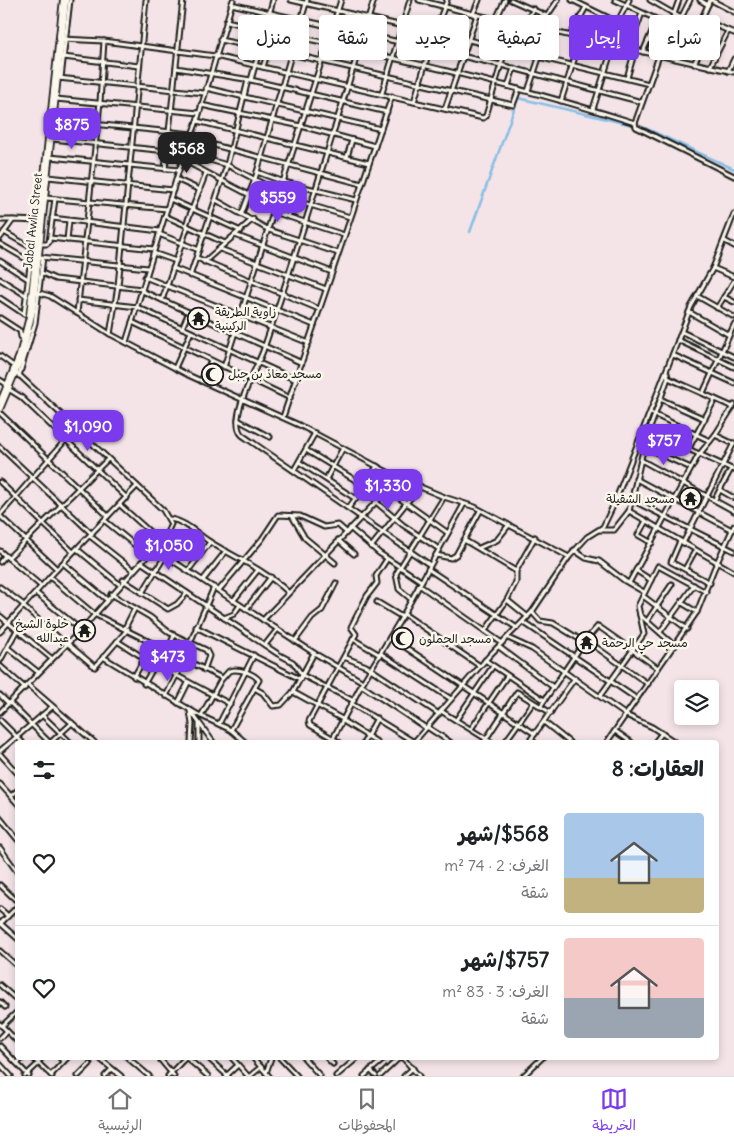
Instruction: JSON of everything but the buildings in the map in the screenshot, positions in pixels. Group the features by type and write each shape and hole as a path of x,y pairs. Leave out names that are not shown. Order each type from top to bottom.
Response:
{"main road":[{"name":"Jabal Awlia Street","path":"0,409 17,371 29,333 38,292 53,120 64,39 64,0"},
{"name":"Jabal Awlia Street","path":"17,371 32,300 64,0"},
{"name":"Jabal Awlia Street","path":"0,402 9,388"}],"street":[{"path":"70,0 60,78 205,91 306,110 381,129"},
{"path":"110,334 118,286 146,0"},
{"path":"165,169 183,0"},
{"path":"126,342 176,179 197,121 233,0"},
{"path":"269,13 273,0"},
{"path":"291,0 357,15"},
{"path":"336,15 341,0"},
{"path":"370,15 374,0"},
{"path":"406,15 410,0"},
{"path":"419,0 477,16 469,39 479,41"},
{"path":"441,15 447,0"},
{"path":"472,14 479,0"},
{"path":"498,15 504,0"},
{"path":"511,0 545,15"},
{"path":"548,15 558,0"},
{"path":"572,0 603,15"},
{"path":"615,0 649,16"},
{"path":"620,15 629,0"},
{"path":"650,0 673,14 679,0"},
{"path":"683,15 690,0"},
{"path":"700,0 708,5"},
{"path":"703,15 710,0 734,12"},
{"path":"302,15 306,2"},
{"path":"231,4 278,15"},
{"path":"582,15 586,7"},
{"path":"530,15 534,9"},
{"path":"639,21 642,13"},
{"path":"226,21 238,24"},
{"path":"720,27 734,33"},
{"path":"710,67 728,31"},
{"path":"643,52 649,38"},
{"path":"64,39 178,50 215,56 348,85 484,118 502,60"},
{"path":"220,40 238,44"},
{"path":"77,313 102,82 104,42"},
{"path":"382,93 397,45"},
{"path":"639,51 649,54"},
{"path":"64,57 139,66"},
{"path":"309,58 420,82 513,106 519,89"},
{"path":"387,58 496,82 593,109 635,123 636,127 734,176"},
{"path":"469,58 642,102"},
{"path":"728,71 734,59"},
{"path":"190,276 227,165 256,60"},
{"path":"263,67 265,60"},
{"path":"242,213 255,179 265,137 288,60"},
{"path":"355,60 264,346 238,411 239,431 242,435 349,507 409,552 430,565"},
{"path":"414,102 427,60"},
{"path":"445,109 461,60"},
{"path":"528,91 538,60"},
{"path":"554,60 649,84"},
{"path":"562,100 575,60"},
{"path":"593,109 609,60"},
{"path":"628,78 632,60"},
{"path":"635,123 657,60"},
{"path":"676,60 734,72"},
{"path":"694,64 696,60"},
{"path":"224,367 234,332 259,264 322,61"},
{"path":"176,68 281,86 387,112"},
{"path":"508,86 514,68"},
{"path":"283,418 392,96"},
{"path":"56,99 199,113"},
{"path":"201,105 301,126 375,146"},
{"path":"53,120 192,134"},
{"path":"197,121 369,163"},
{"path":"52,138 186,153 227,165 294,200 350,217"},
{"path":"190,139 232,148 362,184"},
{"path":"347,157 352,140"},
{"path":"50,157 179,170"},
{"path":"183,160 288,217 344,235"},
{"path":"257,172 284,182 356,200"},
{"path":"162,300 206,173"},
{"path":"48,176 173,190"},
{"path":"176,179 200,190"},
{"path":"46,198 167,210"},
{"path":"41,244 48,244 50,238 55,199"},
{"path":"170,199 241,231"},
{"path":"216,200 253,219 269,230 338,253"},
{"path":"288,217 294,200"},
{"path":"416,740 462,685 532,612 569,557 586,536 602,527 636,452 689,312 713,268 734,214"},
{"path":"165,216 205,232 226,243"},
{"path":"52,218 160,232 182,244 199,250"},
{"path":"204,262 253,219"},
{"path":"0,220 40,221"},
{"path":"0,237 13,220"},
{"path":"67,240 69,220"},
{"path":"43,230 51,231"},
{"path":"4,232 30,247 24,314"},
{"path":"235,236 332,272"},
{"path":"50,238 154,251 176,261"},
{"path":"725,241 734,246"},
{"path":"0,244 30,262"},
{"path":"220,249 326,289"},
{"path":"148,268 42,257 42,272 38,292 50,296 110,334 202,382 244,399 315,433 399,478 464,504 535,537 569,557"},
{"path":"197,258 319,309"},
{"path":"0,261 28,279"},
{"path":"173,268 314,325"},
{"path":"713,268 734,279 717,308"},
{"path":"42,272 51,278 81,280 142,290 302,363"},
{"path":"145,277 167,284 309,344"},
{"path":"0,279 32,300"},
{"path":"697,296 734,316"},
{"path":"724,297 734,302"},
{"path":"0,298 29,317"},
{"path":"78,300 137,307 296,380"},
{"path":"182,328 189,312"},
{"path":"689,312 729,335"},
{"path":"0,318 20,330 21,338 24,339"},
{"path":"132,322 290,398"},
{"path":"703,393 734,325"},
{"path":"175,368 191,332"},
{"path":"682,332 734,357"},
{"path":"678,340 734,367"},
{"path":"673,355 734,383"},
{"path":"0,356 138,486 170,519 185,523 210,542 271,577 288,592"},
{"path":"202,382 212,361"},
{"path":"598,530 614,530 629,511 645,442 668,378 667,372"},
{"path":"629,583 691,468 734,406 668,378"},
{"path":"0,380 21,397 127,498"},
{"path":"660,399 705,419"},
{"path":"689,448 715,399"},
{"path":"0,413 108,516"},
{"path":"651,413 710,442"},
{"path":"238,420 270,437"},
{"path":"57,569 0,515 76,428"},
{"path":"649,431 732,469 715,499"},
{"path":"294,470 315,433"},
{"path":"710,582 671,561 734,444 715,435"},
{"path":"636,452 645,442"},
{"path":"0,447 91,535 133,570"},
{"path":"644,447 691,468"},
{"path":"326,479 343,448"},
{"path":"306,450 366,486"},
{"path":"0,562 43,524 108,459"},
{"path":"641,460 734,511"},
{"path":"299,462 356,499"},
{"path":"349,507 366,486 377,466"},
{"path":"263,620 324,554 399,478"},
{"path":"608,740 697,612 733,528 636,479"},
{"path":"0,482 73,552"},
{"path":"0,632 73,552 138,486"},
{"path":"371,547 420,486"},
{"path":"388,490 448,533"},
{"path":"720,490 734,498"},
{"path":"412,599 398,587 396,574 444,497"},
{"path":"632,500 734,552"},
{"path":"376,502 439,549"},
{"path":"120,504 160,540"},
{"path":"333,740 362,683 403,616 464,504"},
{"path":"436,554 454,556 480,511"},
{"path":"629,511 734,572"},
{"path":"219,590 262,539 275,517 279,515 302,516 324,526 338,525 346,532"},
{"path":"292,516 302,534 335,564"},
{"path":"0,712 51,658 81,630 119,584 141,562 170,529 170,519"},
{"path":"104,520 147,555"},
{"path":"646,521 638,535 652,543"},
{"path":"479,548 497,540 508,526"},
{"path":"350,528 371,547 502,643"},
{"path":"486,631 507,600 516,582 516,571 535,537"},
{"path":"338,540 354,554"},
{"path":"464,540 516,571"},
{"path":"188,571 210,542"},
{"path":"153,548 314,654 339,667 447,740"},
{"path":"77,549 119,584"},
{"path":"574,550 583,557 602,563 687,629"},
{"path":"0,551 41,586"},
{"path":"203,580 226,551"},
{"path":"685,569 695,551"},
{"path":"142,592 165,556"},
{"path":"331,740 309,723 353,639 356,632 351,627 377,583 376,576 387,559"},
{"path":"141,562 204,606 293,662 301,677"},
{"path":"63,563 106,599"},
{"path":"600,696 634,650 644,632 638,606 659,566 706,592"},
{"path":"428,569 517,628"},
{"path":"233,600 258,570"},
{"path":"637,571 651,580"},
{"path":"660,632 682,602 696,576"},
{"path":"246,609 271,577"},
{"path":"50,578 94,614 222,678"},
{"path":"123,580 168,609 175,606 187,594"},
{"path":"295,641 312,618 321,611 336,583"},
{"path":"647,620 672,584"},
{"path":"0,587 94,667 126,629 135,608"},
{"path":"190,643 204,606 214,587"},
{"path":"36,593 81,630"},
{"path":"111,594 135,608 174,636 208,652 209,658 204,670"},
{"path":"507,600 528,616"},
{"path":"377,602 403,616 480,666"},
{"path":"682,602 697,612"},
{"path":"223,618 234,614 240,605"},
{"path":"532,612 540,621 553,623 585,641 648,684"},
{"path":"640,614 675,646"},
{"path":"0,616 51,658"},
{"path":"523,622 637,700"},
{"path":"540,707 585,641 598,626 658,668"},
{"path":"196,627 254,656 328,688 411,740"},
{"path":"0,661 17,630"},
{"path":"265,645 277,630"},
{"path":"167,651 174,636"},
{"path":"390,637 535,734"},
{"path":"508,638 532,649 626,715 672,740"},
{"path":"353,639 451,699"},
{"path":"117,641 188,683 230,704"},
{"path":"134,677 153,643"},
{"path":"498,647 553,687"},
{"path":"8,648 38,672"},
{"path":"256,689 263,693 271,704 277,707 284,704 293,692 314,654"},
{"path":"220,724 254,656"},
{"path":"103,657 144,684 201,716 231,730 243,740"},
{"path":"344,657 371,669 471,729 484,740"},
{"path":"166,696 184,660"},
{"path":"485,660 544,700"},
{"path":"144,684 155,664"},
{"path":"0,666 92,740"},
{"path":"456,720 493,666"},
{"path":"201,716 222,678 231,670 246,672 259,679 256,689 231,730"},
{"path":"471,729 507,676"},
{"path":"530,740 575,678"},
{"path":"178,703 188,683"},
{"path":"293,692 318,705 374,740"},
{"path":"486,740 517,692 551,713"},
{"path":"0,695 48,740"},
{"path":"507,740 533,703"},
{"path":"15,771 0,752 52,707"},
{"path":"190,710 211,740"},
{"path":"190,710 191,740"},
{"path":"42,715 68,740"},
{"path":"365,740 377,718"},
{"path":"0,720 20,740"},
{"path":"544,722 566,740"},
{"path":"198,723 199,740"},
{"path":"53,740 72,724"},
{"path":"615,731 628,740"},
{"path":"657,740 662,733"},
{"path":"0,784 15,801"},
{"path":"11,796 15,793"},
{"path":"0,818 15,836"},
{"path":"0,849 15,869"},
{"path":"0,885 15,904"},
{"path":"0,908 8,916"},
{"path":"15,908 0,924 15,937"},
{"path":"0,950 15,964"},
{"path":"0,984 15,998"},
{"path":"0,1002 5,1007"},
{"path":"15,1014 1,1025 15,1039"},
{"path":"0,1038 7,1031"},
{"path":"0,1046 27,1075 40,1060"},
{"path":"17,1063 21,1060"},
{"path":"35,1060 51,1076 63,1061"},
{"path":"101,1060 121,1076"},
{"path":"130,1060 148,1076"},
{"path":"161,1060 174,1076"},
{"path":"168,1076 183,1060"},
{"path":"188,1060 208,1076"},
{"path":"210,1060 227,1076 238,1065"},
{"path":"234,1060 249,1076 261,1067"},
{"path":"256,1060 267,1074"},
{"path":"267,1074 270,1060"},
{"path":"282,1060 296,1076"},
{"path":"306,1060 320,1076"},
{"path":"329,1060 333,1064"},
{"path":"336,1076 355,1060"},
{"path":"364,1076 382,1060"},
{"path":"380,1076 397,1060"},
{"path":"405,1060 419,1076"},
{"path":"522,1076 540,1060"},
{"path":"0,1064 11,1076"},
{"path":"78,1076 90,1064"},
{"path":"404,1076 413,1068"},
{"path":"106,1076 112,1069"},
{"path":"370,1070 376,1076"}],"waterway":[{"path":"470,232 518,98 645,128 734,169"}],"place":[{"name":"زاوية الطريقة الركينية","path":"199,319"},
{"name":"مسجد معاذ بن جبل","path":"212,374"},
{"name":"مسجد الشقيلة","path":"691,499"},
{"name":"خلوة الشيخ عبدالله","path":"85,631"},
{"name":"مسجد الجملون","path":"403,639"},
{"name":"مسجد حي الرحمة","path":"586,643"}]}
